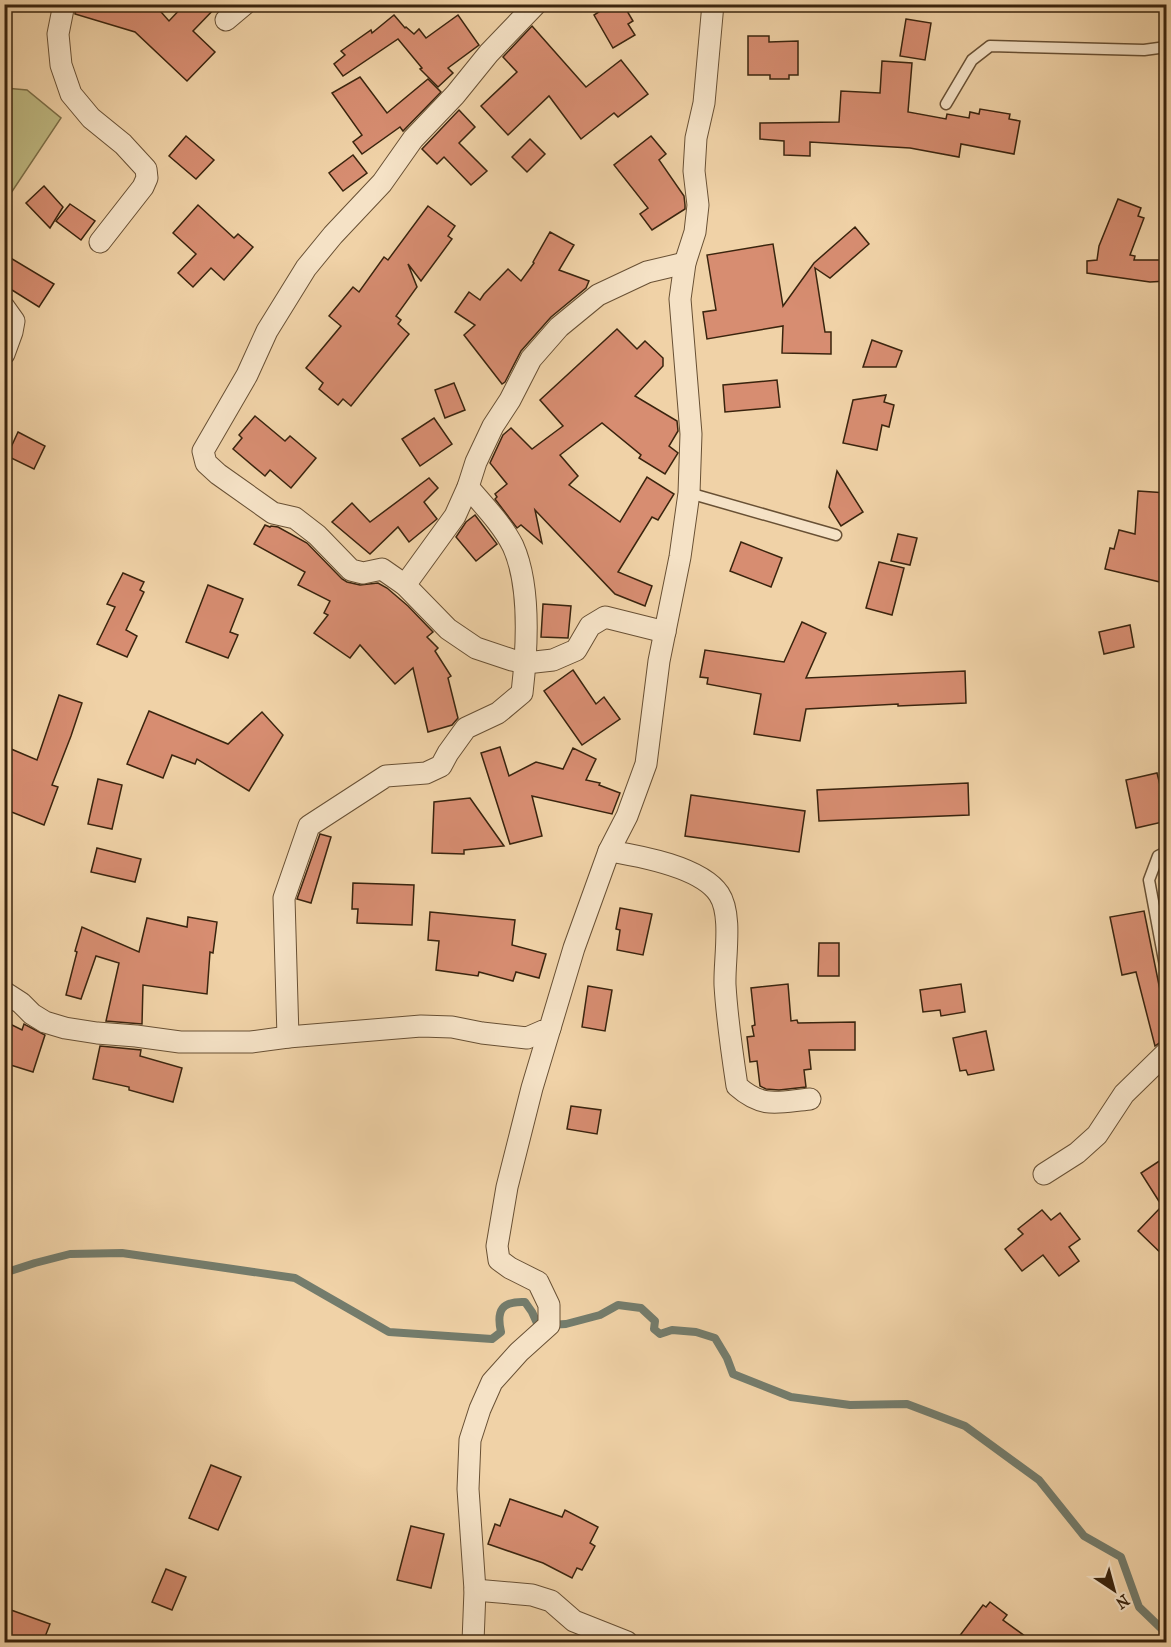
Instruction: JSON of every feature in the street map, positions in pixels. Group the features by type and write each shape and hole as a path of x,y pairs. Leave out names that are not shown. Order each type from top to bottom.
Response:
{"street":[{"path":"64,4 58,34 61,65 71,94 91,118 123,144 146,169 147,178 143,187 100,242"},
{"path":"226,20 245,4"},
{"path":"536,4 413,139 382,183 333,235 306,268 267,331 247,375 203,451 206,463 218,474 273,513 295,518 317,535 351,570 363,573 382,569 405,585 448,629 476,648 526,663 554,660 576,650 590,626 605,617 665,632"},
{"path":"473,1642 475,1590 468,1489 470,1440 492,1382 519,1352 549,1325 549,1305 538,1282 499,1260 496,1246 507,1187 549,1028 574,948 609,851 627,816 646,765 659,661 680,557 689,493 691,434 680,299 685,263 695,232 698,205 694,171 696,138 704,103 713,4"},
{"path":"405,585 455,516 493,426 510,400 531,359 559,327 598,295 647,272 685,263"},
{"path":"4,307 14,321 4,354"},
{"path":"288,1037 284,898 309,826 386,776 426,773 441,766 466,728 498,713 522,693 526,663 525,589 513,547 496,519 468,487"},
{"path":"609,851 653,859 680,868 704,880 719,894 726,912 725,984 737,1086 748,1096 765,1103 810,1099"},
{"path":"4,993 45,1022 86,1031 180,1042 251,1042 421,1026 452,1027 527,1038 549,1028"},
{"path":"1044,1174 1077,1153 1097,1134 1124,1094 1167,1053"},
{"path":"475,1590 532,1595 550,1601 574,1621 627,1642"}],"lane":[{"path":"946,104 972,60 990,46 1144,50 1167,47"},
{"path":"689,493 836,535"},
{"path":"1167,852 1158,856 1149,880 1167,971"}],"shaded area":[{"path":"5,88 27,90 61,118 5,202"}],"building":[{"path":"76,4 154,4 169,21 185,4 219,4 193,31 215,52 187,81 135,32 75,14"},
{"path":"611,4 623,4 633,21 628,24 635,35 613,48 594,15"},
{"path":"394,15 405,28 414,34 419,29 426,38 458,15 479,45 448,68 453,73 438,87 420,69 422,68 398,39 343,76 334,64 345,55 341,51 371,30 372,33"},
{"path":"906,19 931,23 925,60 900,56"},
{"path":"532,26 586,87 621,60 648,94 618,117 614,113 581,139 549,96 508,135 481,106 517,72 503,57"},
{"path":"748,36 769,36 769,42 798,41 798,75 789,75 789,79 770,79 770,75 748,75"},
{"path":"882,61 912,63 908,112 946,119 947,114 969,118 970,112 979,114 980,109 1010,114 1009,119 1020,121 1014,154 961,144 959,157 910,148 810,142 810,156 784,155 784,141 760,139 760,123 839,122 841,91 880,93"},
{"path":"360,77 387,113 428,79 441,92 403,131 400,127 362,154 353,142 362,135 332,93"},
{"path":"459,110 475,127 459,143 487,171 471,185 444,157 437,164 422,149"},
{"path":"186,136 214,160 196,179 169,156"},
{"path":"651,136 666,154 659,160 684,196 685,205 685,209 652,230 640,214 648,208 614,165"},
{"path":"530,139 545,154 527,172 512,157"},
{"path":"353,155 367,173 343,191 329,173"},
{"path":"44,186 63,207 50,228 26,203"},
{"path":"1118,199 1141,208 1138,216 1144,218 1130,255 1135,256 1134,260 1167,260 1167,281 1150,282 1087,273 1087,261 1097,260 1099,246"},
{"path":"70,204 95,221 81,240 56,221"},
{"path":"198,205 234,238 238,234 253,247 224,280 211,268 193,287 178,273 196,254 173,233"},
{"path":"428,206 455,226 448,236 452,239 421,281 408,264 417,287 396,316 401,320 398,324 409,334 351,406 343,399 338,405 319,389 323,383 306,368 341,326 329,316 353,287 359,292 384,257 388,260"},
{"path":"855,227 869,244 830,278 815,268 825,332 831,332 831,354 782,353 783,326 707,339 703,312 716,310 707,255 773,244 783,306 814,263"},
{"path":"550,232 574,245 559,270 589,281 586,288 551,317 521,351 502,384 464,335 475,325 455,312 469,292 480,300 508,269 521,281 534,263"},
{"path":"4,254 54,284 39,307 4,285"},
{"path":"617,329 637,349 645,341 663,358 663,366 635,396 677,421 678,431 669,446 678,453 665,474 639,458 641,455 602,423 560,455 578,476 569,485 620,522 647,477 674,494 658,520 652,517 618,572 652,586 645,606 615,594 535,510 542,543 521,525 517,528 495,499 497,497 495,494 507,484 490,463 503,435 511,428 532,449 563,426 540,400"},
{"path":"872,340 902,351 896,367 863,367"},
{"path":"777,380 780,407 725,412 723,385"},
{"path":"454,383 465,410 445,418 435,390"},
{"path":"886,395 884,402 894,405 889,427 882,425 877,450 843,443 853,400"},
{"path":"255,416 285,441 290,436 316,458 291,488 270,470 265,476 233,449 242,438 239,435"},
{"path":"434,418 452,444 420,466 402,439"},
{"path":"18,432 45,446 34,469 7,456"},
{"path":"837,471 863,512 841,526 829,507"},
{"path":"429,478 438,488 424,502 437,519 409,542 398,527 370,554 332,522 352,503 370,522"},
{"path":"1138,491 1167,493 1167,569 1164,568 1160,582 1105,569 1110,548 1114,549 1119,530 1135,534"},
{"path":"475,515 497,544 476,561 456,537 466,522"},
{"path":"265,525 278,527 307,543 347,582 360,585 378,583 387,588 433,632 427,637 438,648 435,651 451,676 448,678 458,718 452,725 428,732 413,668 395,684 360,645 350,658 314,633 328,615 324,613 330,601 298,585 305,572 254,544"},
{"path":"898,534 917,538 910,565 891,561"},
{"path":"741,542 782,558 771,587 730,571"},
{"path":"879,562 904,568 892,615 866,608"},
{"path":"123,573 144,582 140,590 144,592 126,630 137,636 127,657 97,644 115,607 107,604"},
{"path":"208,585 243,599 230,632 238,635 228,658 186,642"},
{"path":"543,604 571,606 568,638 541,637"},
{"path":"802,622 826,633 806,678 965,671 966,703 806,709 800,741 754,734 761,694 707,684 708,678 700,677 705,650 784,662"},
{"path":"1130,625 1134,647 1104,654 1099,632"},
{"path":"573,670 596,704 604,697 620,719 582,745 544,691"},
{"path":"59,695 82,703 52,785 58,787 44,825 4,809 4,746 37,760"},
{"path":"149,711 228,744 262,712 283,735 249,791 197,759 195,764 172,755 163,778 127,764"},
{"path":"500,747 509,776 536,762 563,769 573,748 596,759 586,780 600,783 599,785 620,793 612,814 532,796 542,836 510,844 481,753"},
{"path":"1157,773 1161,789 1167,788 1167,821 1136,828 1126,780"},
{"path":"98,779 122,785 112,829 88,824"},
{"path":"968,783 969,815 819,821 817,790"},
{"path":"691,795 805,811 799,852 685,836"},
{"path":"470,798 504,846 464,850 464,854 432,853 434,802"},
{"path":"320,834 331,837 311,903 297,899"},
{"path":"97,848 141,859 135,882 91,872"},
{"path":"353,883 414,885 412,925 357,923 358,909 352,909"},
{"path":"620,908 652,914 643,955 617,950 620,930 616,929"},
{"path":"1144,911 1160,990 1163,989 1167,1020 1167,1041 1162,1041 1155,1046 1136,972 1122,975 1110,917"},
{"path":"430,912 515,920 512,945 546,954 539,978 516,972 513,981 479,972 478,976 436,970 439,941 428,940"},
{"path":"188,917 217,922 213,953 210,952 207,994 143,985 142,1024 106,1021 119,963 96,956 81,999 66,995 82,927 139,952 147,918 187,927"},
{"path":"819,943 839,943 839,976 818,976"},
{"path":"788,984 791,1021 797,1020 798,1023 855,1022 855,1050 809,1050 811,1069 804,1070 806,1087 766,1089 760,1086 757,1061 750,1062 747,1037 754,1036 752,1026 755,1025 751,988"},
{"path":"961,984 965,1012 941,1016 940,1010 923,1012 920,990"},
{"path":"588,986 612,990 605,1031 582,1027"},
{"path":"4,1021 22,1030 24,1024 45,1035 33,1072 4,1063"},
{"path":"986,1031 994,1070 968,1075 966,1070 960,1071 953,1038"},
{"path":"100,1046 141,1050 140,1056 182,1068 173,1102 129,1090 129,1087 93,1079"},
{"path":"571,1106 601,1110 597,1134 567,1129"},
{"path":"1167,1156 1167,1259 1138,1231 1162,1206 1141,1173"},
{"path":"1042,1210 1051,1220 1060,1213 1080,1239 1069,1247 1079,1261 1059,1276 1043,1255 1022,1271 1005,1249 1023,1234 1018,1229"},
{"path":"211,1465 241,1477 218,1530 189,1518"},
{"path":"510,1499 562,1517 565,1510 598,1527 590,1543 595,1546 582,1570 577,1568 572,1578 543,1563 488,1544 495,1524 500,1526"},
{"path":"411,1526 444,1534 431,1588 397,1580"},
{"path":"166,1569 186,1577 172,1610 152,1602"},
{"path":"990,1602 1007,1615 1003,1620 1033,1642 955,1642 983,1605 986,1607"},
{"path":"11,1610 50,1624 43,1642 14,1642 4,1639 4,1627"}],"waterway":[{"path":"4,1273 70,1254 122,1253 295,1278 389,1332 492,1339 501,1332 499,1318 502,1308 511,1303 525,1302 537,1323 549,1325 566,1324 600,1315 618,1305 641,1308 655,1321 654,1329 660,1334 672,1330 696,1332 715,1338 733,1374 791,1397 850,1405 907,1404 965,1426 1039,1480 1084,1536 1121,1557 1139,1607 1166,1633"}]}
